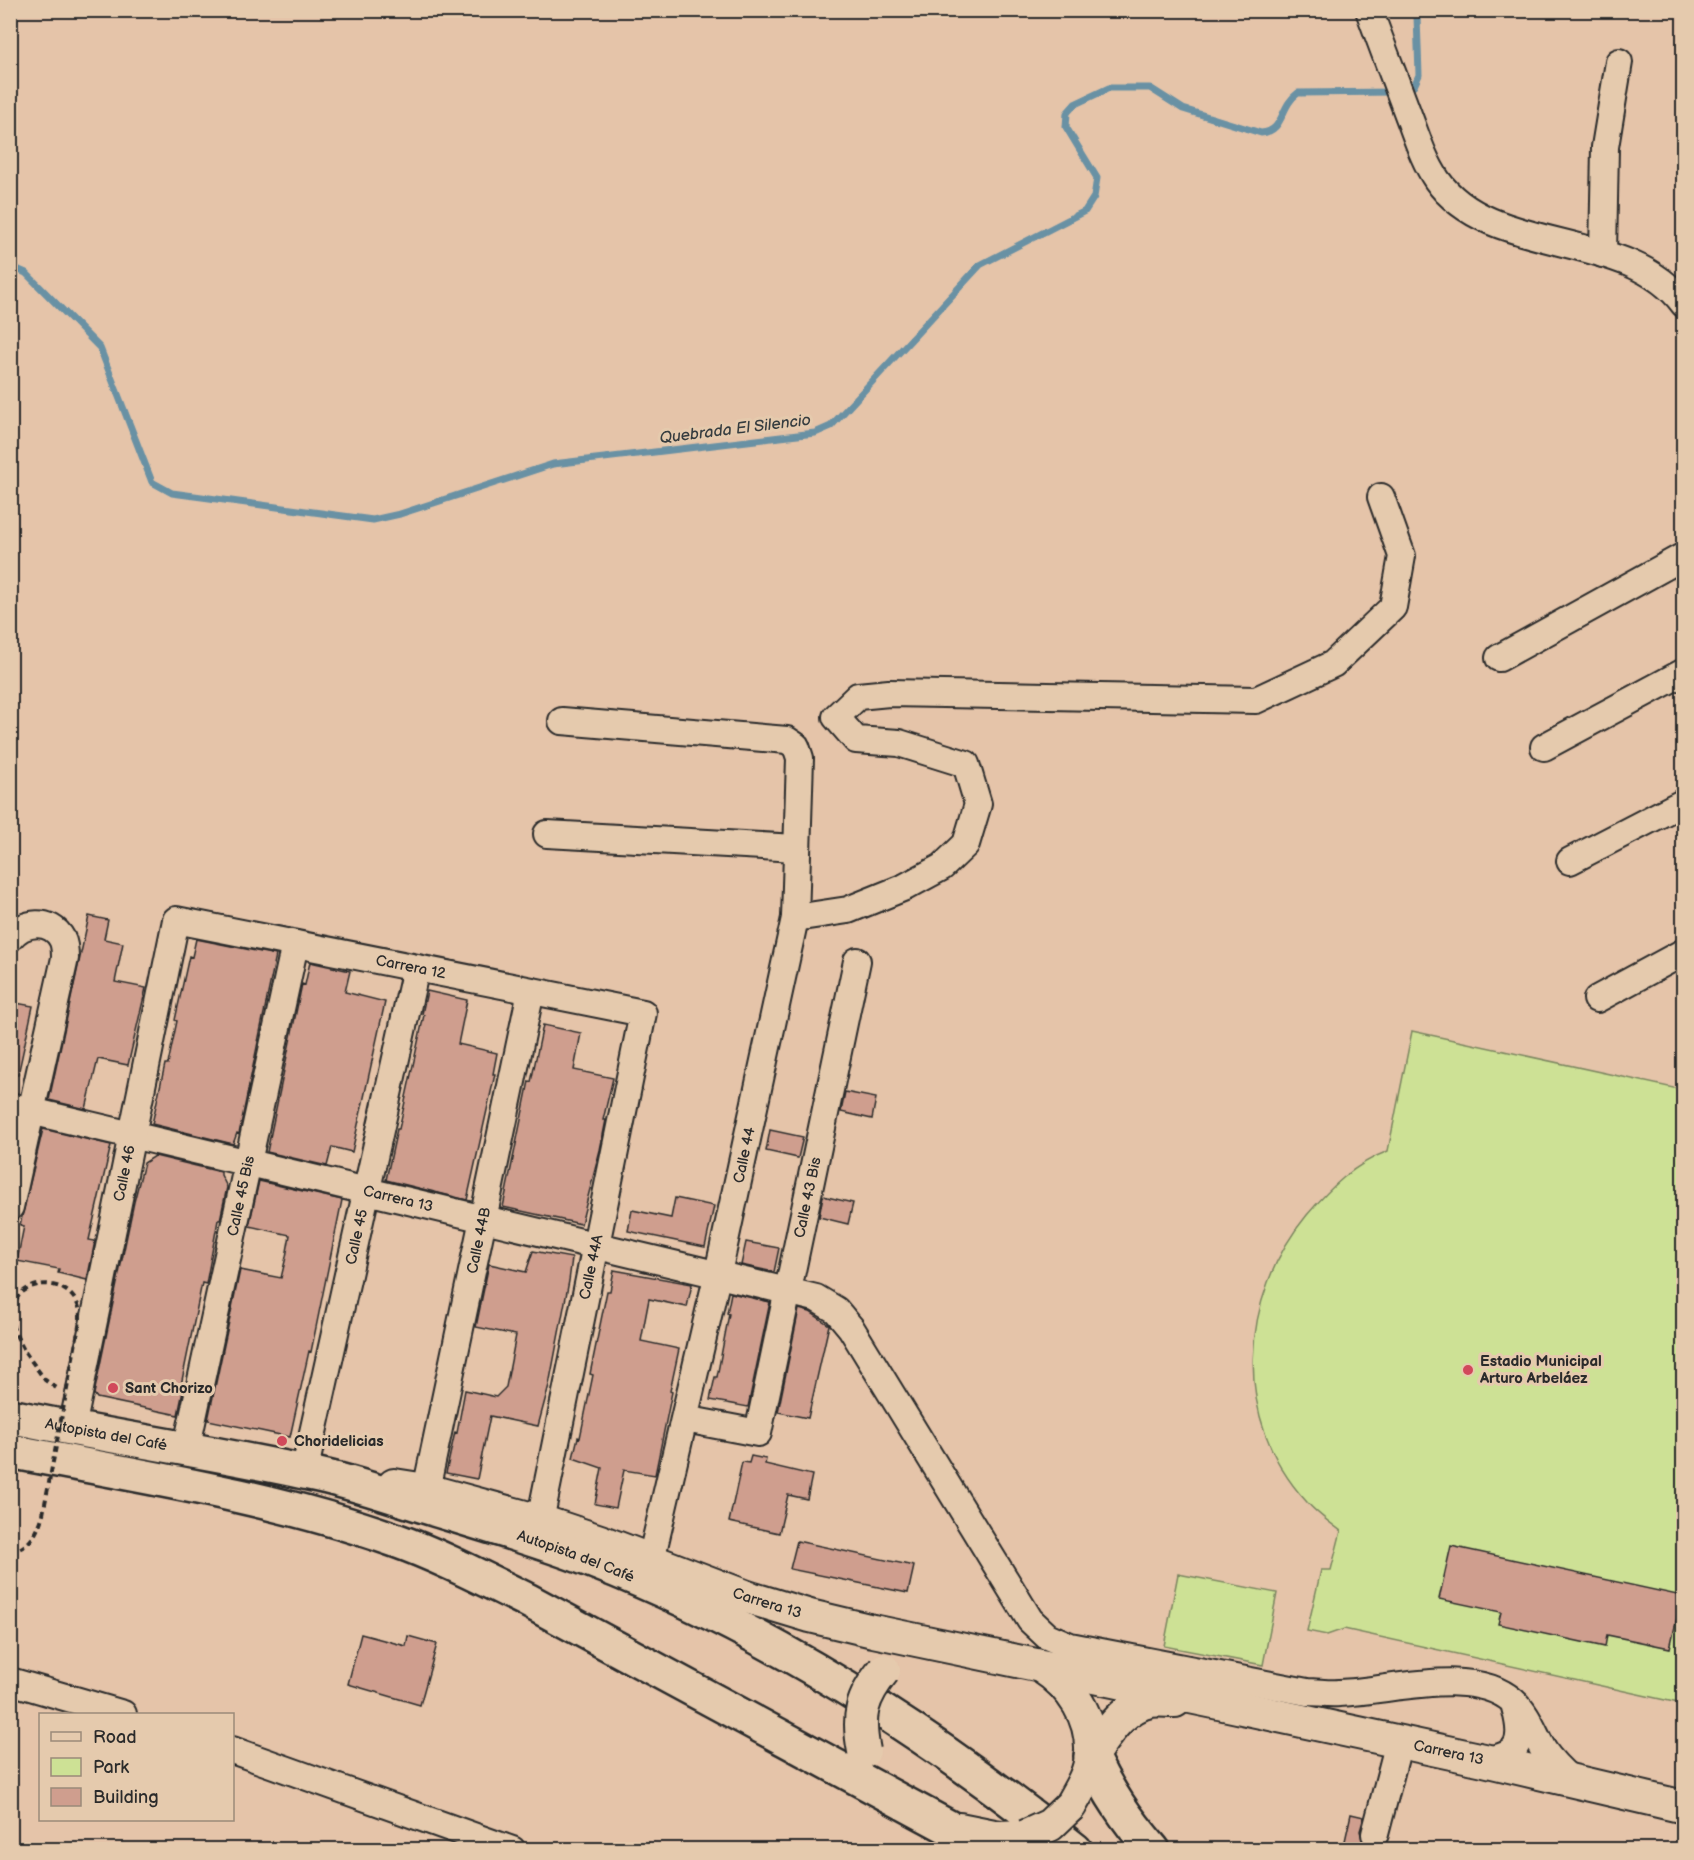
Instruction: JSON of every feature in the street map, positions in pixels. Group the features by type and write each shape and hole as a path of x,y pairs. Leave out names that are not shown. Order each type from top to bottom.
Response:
{"highway":[{"name":"Autopista del Café","path":"10,1416 316,1475 594,1561 709,1613 839,1683 968,1769 1075,1850"},
{"path":"10,1451 283,1507 396,1540 454,1564 527,1600 991,1850"},
{"path":"1091,1756 1120,1809 1152,1850"}],"main road":[{"name":"Carrera 13","path":"316,1475 426,1490 540,1521 747,1597 810,1616 1484,1760 1683,1807"},
{"path":"897,1798 876,1777 864,1751 859,1729 861,1707 870,1687 884,1670 902,1655 923,1647 946,1646"},
{"path":"947,1826 972,1833 1026,1836 1050,1825 1070,1806 1084,1782 1091,1756 1089,1732 1082,1710 1071,1691 1056,1676 1041,1666"},
{"name":"Carrera 13","path":"1091,1756 1118,1720 1131,1709 1150,1701 1214,1701"}],"street":[{"path":"1369,10 1422,151 1437,180 1461,205 1493,222 1603,254 1645,270 1678,297 1683,304"},
{"path":"1603,254 1605,147 1619,62"},
{"path":"795,918 848,910 905,887 942,867 966,844 978,804 966,764 899,743 856,740 836,717 858,696 889,693 1256,700 1333,664 1392,607 1402,556 1381,497"},
{"path":"1499,658 1683,556"},
{"path":"1544,747 1683,672"},
{"name":"Calle 44","path":"562,721 787,740 796,746 800,758 795,918 718,1273 651,1560"},
{"path":"1570,861 1683,802"},
{"path":"547,834 797,848"},
{"path":"10,912 55,928 64,941 65,958 21,1108 10,1207"},
{"name":"Carrera 12","path":"176,920 643,1013"},
{"name":"Calle 46","path":"63,1427 79,1396 176,920"},
{"path":"10,938 17,930 27,925 41,924"},
{"name":"Calle 45 Bis","path":"186,1450 295,944"},
{"path":"1597,999 1683,952"},
{"name":"Calle 43 Bis","path":"685,1419 759,1433 857,961"},
{"name":"Calle 45","path":"316,1475 367,1190 416,968"},
{"name":"Calle 44B","path":"426,1490 531,991"},
{"name":"Calle 44A","path":"540,1521 643,1013"},
{"name":"Carrera 13","path":"21,1108 816,1298 836,1310 851,1328 1030,1620 1047,1636 1070,1646 1307,1692 1339,1694 1448,1682 1496,1689 1514,1701"},
{"path":"10,1401 26,1412 63,1427"},
{"path":"10,1681 120,1713"},
{"path":"1484,1760 1501,1759 1513,1751 1521,1740 1520,1724 1514,1701"},
{"path":"1514,1701 1527,1718 1545,1752 1572,1781"},
{"path":"1375,1834 1400,1742"},
{"path":"234,1751 512,1850"}],"path":[{"path":"10,1552 18,1551 31,1542 39,1531 46,1503 80,1321 79,1305 71,1293 60,1286 48,1283 35,1285 25,1290 12,1307 11,1319 16,1335 45,1380 61,1390 79,1396"}],"green space":[{"name":"Estadio Municipal Arturo Arbeláez","path":"1412,1031 1683,1090 1683,1704 1344,1629 1327,1635 1307,1631 1321,1570 1331,1570 1341,1531 1306,1501 1282,1469 1265,1434 1256,1397 1253,1358 1257,1320 1268,1283 1284,1248 1307,1215 1353,1170 1388,1151"},
{"path":"1178,1574 1277,1593 1263,1665 1164,1646"}],"building":[{"path":"89,916 108,920 104,939 123,943 115,982 146,988 128,1065 98,1059 86,1109 49,1100"},
{"path":"196,939 276,955 239,1134 237,1133 233,1144 152,1124 165,1064 168,1064 189,956 192,957"},
{"path":"310,962 350,971 345,992 385,1002 352,1152 332,1147 327,1166 267,1152 302,984 305,985"},
{"path":"427,991 467,1000 458,1044 497,1053 493,1074 495,1074 467,1200 386,1180 424,1015 422,1014"},
{"path":"10,1002 33,1006 18,1075 10,1074"},
{"path":"543,1025 581,1033 574,1070 613,1078 603,1120 606,1120 600,1150 581,1224 503,1207"},
{"path":"845,1092 876,1098 872,1119 841,1112"},
{"path":"43,1129 111,1145 89,1240 95,1241 87,1280 58,1273 59,1269 17,1261 24,1226 20,1225"},
{"path":"770,1130 803,1137 798,1158 766,1151"},
{"path":"155,1156 221,1172 227,1187 220,1220 218,1220 206,1284 202,1283 180,1390 183,1391 178,1415 97,1398 94,1394 134,1202 144,1163"},
{"path":"259,1181 342,1200 311,1352 309,1351 290,1437 208,1420 240,1270 281,1278 286,1257 290,1235 249,1226"},
{"path":"823,1196 853,1203 848,1224 819,1217"},
{"path":"675,1198 714,1206 705,1247 628,1231 632,1210 671,1218"},
{"path":"746,1242 779,1248 774,1272 741,1265"},
{"path":"533,1251 572,1258 549,1385 538,1426 490,1416 477,1479 446,1473 465,1390 496,1397 506,1387 516,1335 476,1327 489,1264 526,1272"},
{"path":"614,1270 692,1284 687,1307 649,1299 641,1341 679,1349 655,1475 624,1470 616,1508 595,1504 602,1468 573,1458 578,1437 580,1438 593,1375 590,1374 607,1291 610,1291"},
{"path":"731,1293 770,1302 748,1407 710,1400 715,1377 717,1377"},
{"path":"799,1309 810,1312 829,1325 808,1418 778,1412"},
{"path":"751,1456 766,1459 765,1464 812,1475 807,1499 788,1495 779,1533 729,1522 742,1462 749,1463"},
{"path":"797,1541 914,1566 908,1593 790,1569"},
{"path":"1451,1546 1682,1596 1670,1648 1607,1635 1605,1647 1498,1624 1501,1612 1439,1599"},
{"path":"361,1634 406,1646 408,1636 437,1644 420,1705 348,1684"},
{"path":"1351,1814 1364,1817 1360,1831 1363,1842 1360,1850 1343,1850"}],"waterway":[{"name":"Quebrada El Silencio","path":"1406,92 1414,86 1419,75 1417,17 1420,10"},
{"name":"Quebrada El Silencio","path":"10,266 26,273 100,348 152,482 172,493 373,520 400,514 553,464 815,433 831,426 980,265 1085,211 1094,197 1097,178 1066,127 1067,113 1075,104 1109,88 1150,88 1183,109 1261,133 1274,128 1298,93 1395,92"}],"place":[{"name":"Estadio Municipal Arturo Arbeláez","path":"1468,1370"},
{"name":"Sant Chorizo","path":"113,1388"},
{"name":"Choridelicias","path":"282,1441"}]}
